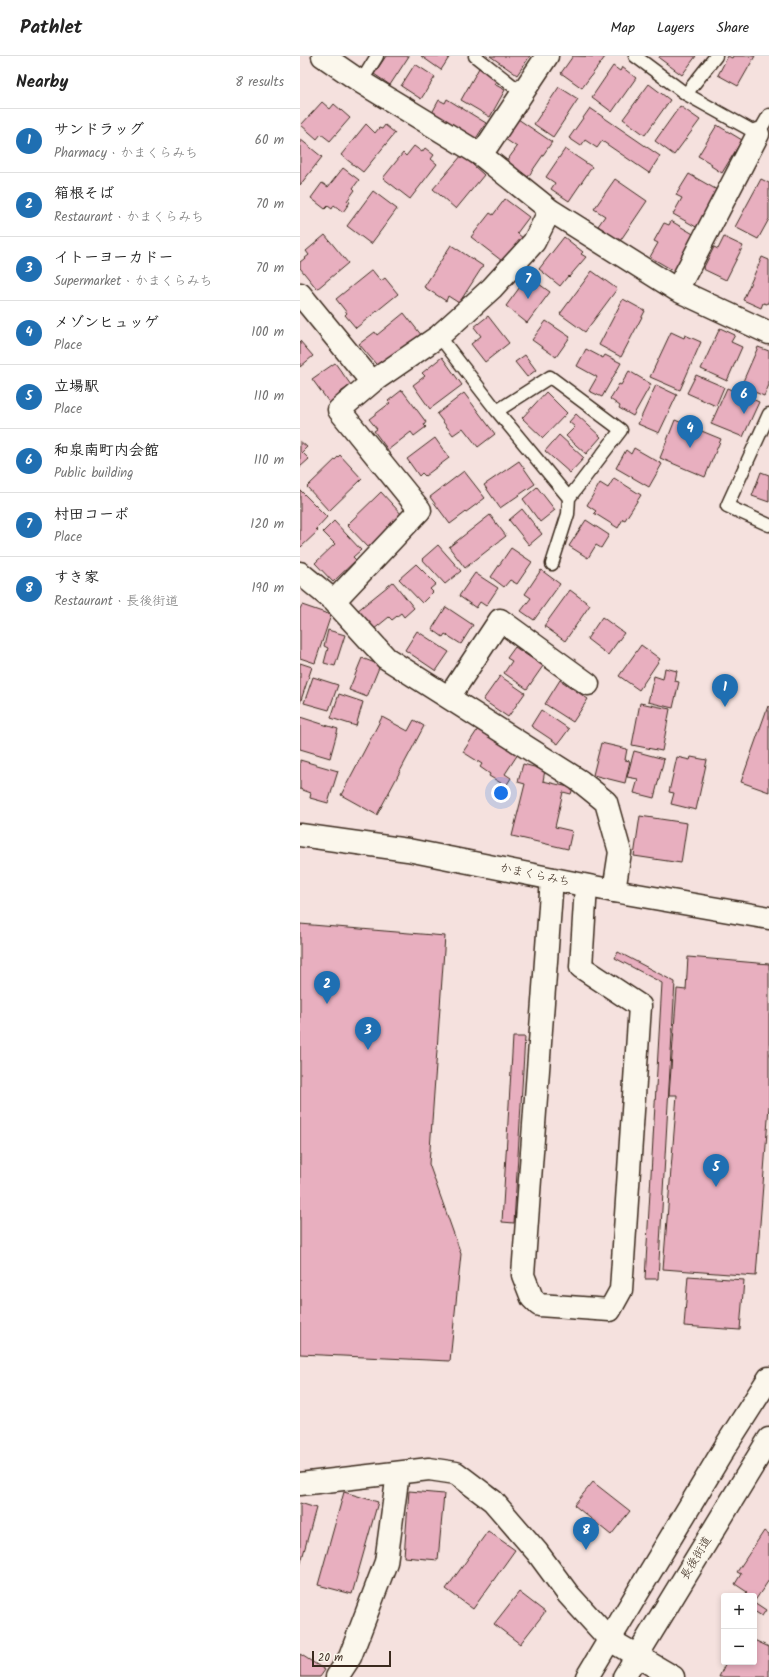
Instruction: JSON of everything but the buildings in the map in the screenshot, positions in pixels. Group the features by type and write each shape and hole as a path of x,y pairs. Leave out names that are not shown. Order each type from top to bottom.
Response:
{"street":[{"path":"323,56 361,82 481,155 550,210 676,290 769,333"},
{"path":"481,155 547,56"},
{"path":"676,290 758,134"},
{"path":"334,601 420,510 339,410 372,382 439,336 492,288 534,242 550,210"},
{"path":"300,294 372,382"},
{"path":"300,573 334,601 386,658 580,781 606,802 620,852 614,891"},
{"path":"449,697 500,620 588,684"},
{"name":"かまくらみち","path":"300,835 408,850 586,886 769,918"},
{"path":"552,878 523,1275 532,1298 539,1305 610,1310 621,1290 640,1006 581,967 586,886"},
{"path":"587,1677 727,1444 769,1378"},
{"name":"長後街道","path":"624,1677 769,1439"},
{"path":"300,1484 429,1469 456,1473 493,1501 537,1552 568,1594 610,1640 673,1677"},
{"path":"337,1677 350,1657 386,1562 398,1473"}],"lane":[{"path":"361,82 377,56"},
{"path":"475,56 522,93"},
{"path":"635,56 686,94 758,134 769,115"},
{"path":"686,94 716,56"},
{"path":"439,336 497,411 569,498"},
{"path":"497,411 550,377 621,430 569,498 568,514 552,564"},
{"path":"769,414 728,506 769,525"}],"place":[{"name":"村田コーポ","path":"528,299"},
{"name":"和泉南町内会館","path":"744,414"},
{"name":"メゾンヒュッゲ","path":"690,448"},
{"name":"サンドラッグ","path":"725,707"},
{"name":"箱根そば","path":"327,1004"},
{"name":"イトーヨーカドー","path":"368,1050"},
{"name":"立場駅","path":"716,1187"},
{"name":"すき家","path":"586,1550"}]}
